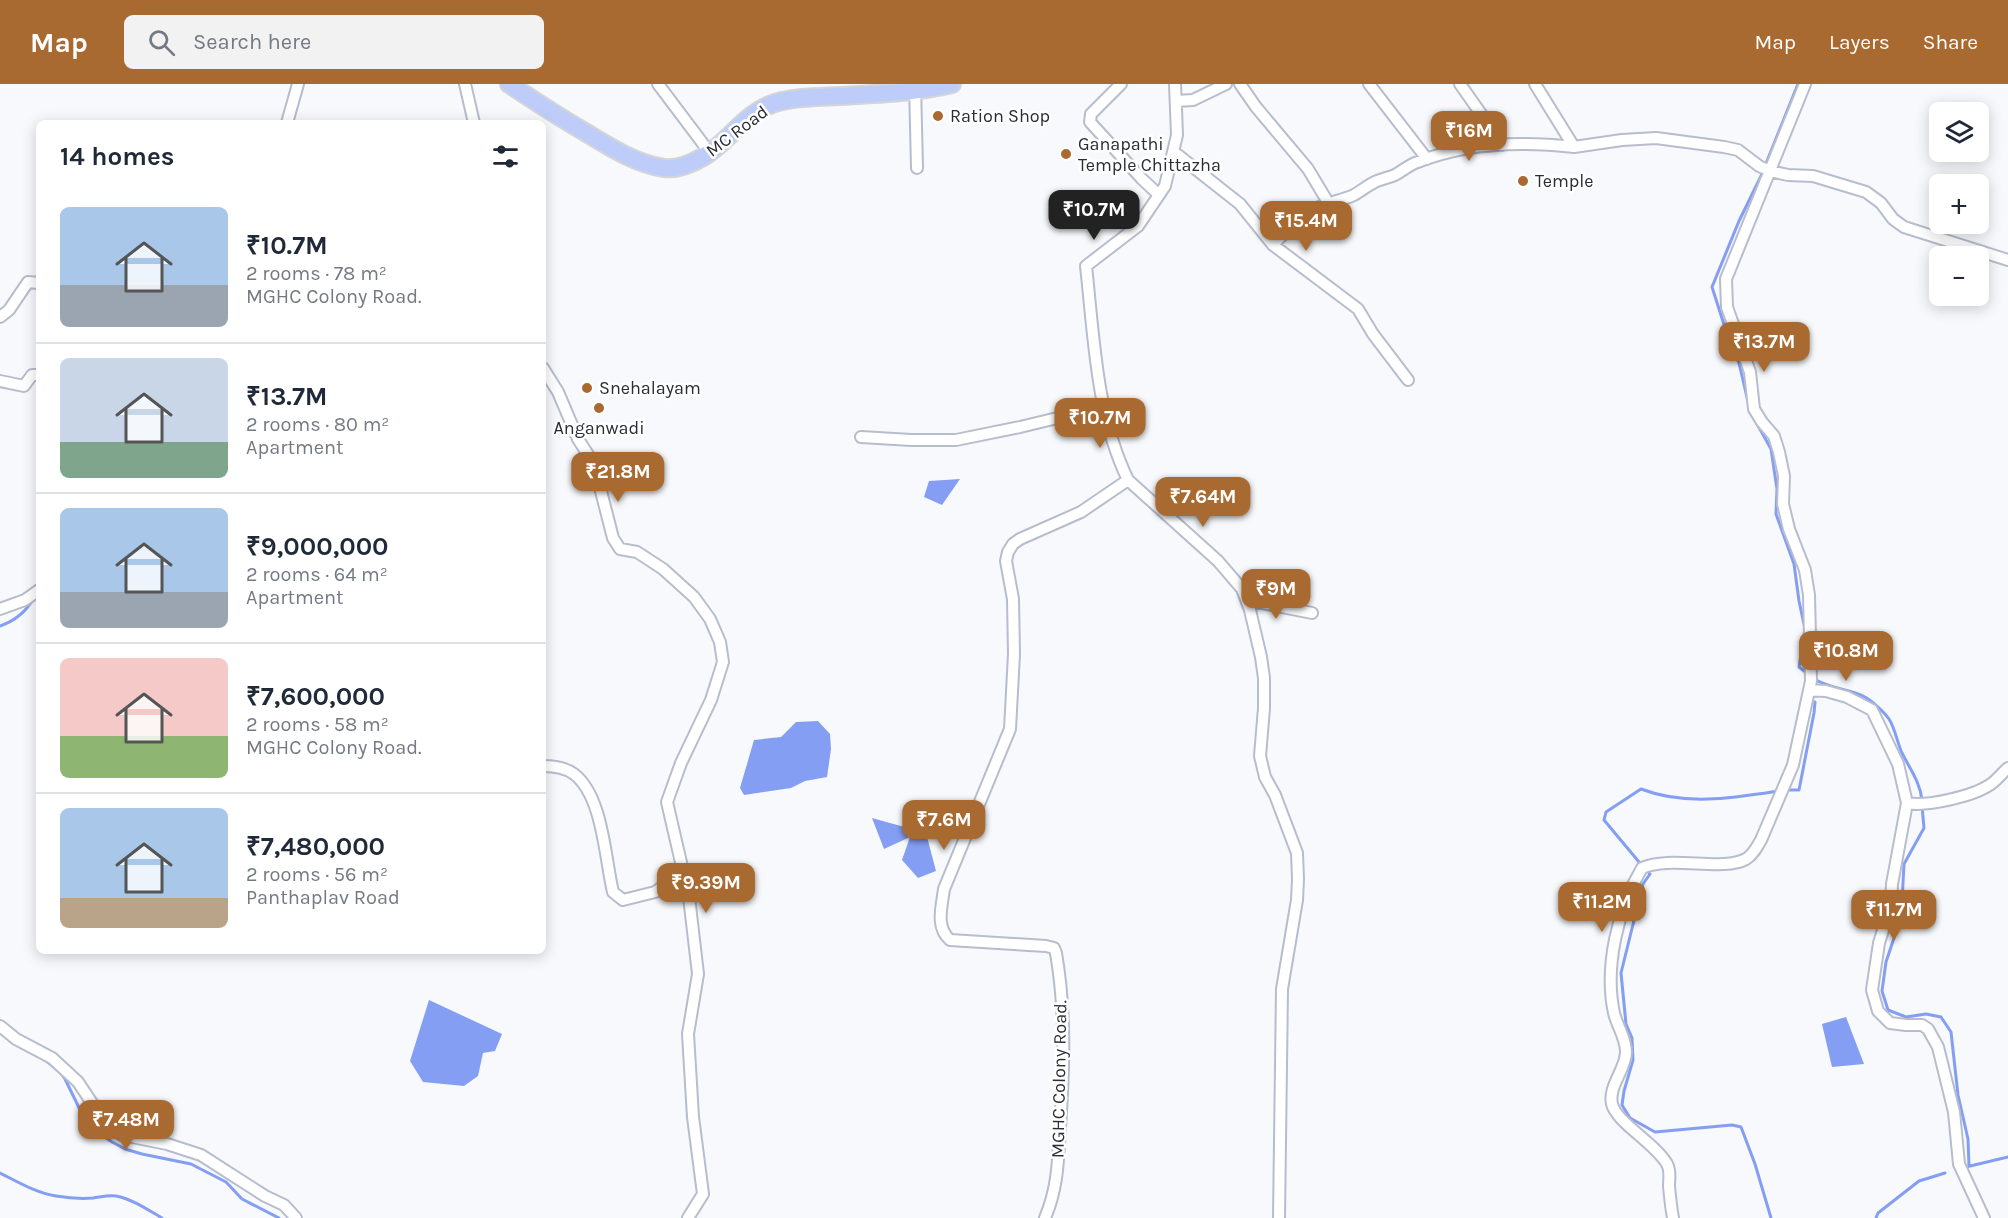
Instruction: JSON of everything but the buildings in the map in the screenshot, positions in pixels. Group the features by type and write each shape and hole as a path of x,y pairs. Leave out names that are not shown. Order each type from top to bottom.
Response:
{"main road":[{"name":"MC Road","path":"509,84 623,155 666,168 680,168 693,164 710,153 763,107 777,102 796,98 952,84"}],"street":[{"path":"288,120 298,84"},
{"path":"465,84 473,120"},
{"path":"658,84 710,153"},
{"path":"1121,84 1091,114 1090,122 1159,195"},
{"path":"1175,84 1177,135 1165,186 1138,226 1086,266 1103,406 1119,463 1128,480 1218,561 1242,590 1247,600 1261,657 1264,708 1260,756 1265,777 1275,795 1297,854 1298,879 1297,900 1282,989 1279,1218"},
{"path":"1176,100 1193,100 1226,84"},
{"path":"1240,84 1295,156 1308,168 1319,194 1329,204"},
{"path":"1369,84 1427,159"},
{"path":"1460,84 1503,145"},
{"path":"1535,84 1574,147"},
{"path":"1673,1218 1670,1173 1667,1164 1641,1135 1618,1117 1612,1103 1614,1089 1626,1055 1625,1042 1614,1014 1610,978 1617,927 1623,908 1642,868 1649,865 1735,862 1746,859 1761,840 1793,765 1810,685 1809,595 1805,570 1789,530 1783,504 1784,476 1779,452 1774,436 1754,409 1750,372 1726,307 1726,279 1765,169 1805,84"},
{"path":"916,87 917,168"},
{"path":"1273,245 1309,213 1356,194 1413,164 1463,148 1529,143 1574,147 1656,138 1738,150 1765,169 1788,175 1813,176 1866,192 1881,203 1893,219 1904,227 2008,260"},
{"path":"1174,152 1240,204 1273,245 1358,309 1373,334 1408,380"},
{"path":"0,317 9,310 28,282 36,283"},
{"path":"546,373 558,392 578,439 594,464 613,538 620,549 637,552 663,569 694,597 710,619 720,642 723,662 719,679 681,763 667,802 689,897 698,974 688,1034 693,1117 702,1194 688,1218"},
{"path":"0,381 24,386 32,375 36,375"},
{"path":"861,437 911,441 956,440 1020,428 1103,406"},
{"name":"MGHC Colony Road.","path":"1045,1218 1056,1184 1062,1102 1064,1016 1056,953 1054,948 1046,946 950,940 942,931 941,913 944,889 1010,729 1014,654 1013,599 1006,561 1008,552 1020,539 1081,512 1128,480"},
{"path":"0,609 25,600 36,592"},
{"path":"1247,600 1312,613"},
{"path":"1810,685 1846,697 1872,710 1898,764 1912,804 1892,884 1891,904 1879,943 1872,990 1878,1011 1890,1023 1922,1025 1928,1029 1938,1047 1950,1090 1959,1164 1984,1218"},
{"path":"546,766 554,766 573,773 590,795 599,821 613,892 623,900 645,895 663,887 683,873"},
{"path":"1912,804 1942,802 1990,785 2008,768"},
{"path":"0,1026 16,1038 52,1058 78,1082 103,1118 122,1135 167,1144 201,1155 265,1196 284,1205 296,1218"}],"water":[{"path":"960,479 942,505 924,497 929,481"},
{"path":"818,721 830,734 831,749 827,777 805,781 791,788 744,795 740,788 754,740 781,737 796,722"},
{"path":"872,818 926,833 936,871 918,878 902,860 910,837 884,849"},
{"path":"429,1000 502,1034 495,1051 483,1053 478,1076 464,1086 423,1082 410,1061"},
{"path":"1846,1017 1864,1064 1832,1067 1822,1024"}],"waterway":[{"path":"1765,166 1798,84"},
{"path":"1749,406 1739,363 1712,287 1739,221 1763,172"},
{"path":"1751,413 1771,449 1777,489 1776,514 1794,564 1805,629 1799,667 1808,674"},
{"path":"0,626 19,616 33,599"},
{"path":"1813,678 1865,697 1884,713 1891,723 1902,753 1917,781 1922,800"},
{"path":"1790,790 1799,790 1815,702"},
{"path":"1639,862 1604,820 1606,812 1641,789 1692,799 1726,798 1778,791"},
{"path":"1922,806 1924,828 1904,864 1902,902 1886,962 1882,991 1888,1010 1906,1017 1926,1014 1941,1017 1951,1032 1958,1095 1968,1139 1969,1166"},
{"path":"1649,873 1643,884 1621,973 1626,1024 1632,1038 1633,1060 1622,1105 1630,1118 1655,1132 1732,1125 1741,1127 1771,1218"},
{"path":"44,1059 65,1079 89,1126 112,1142 142,1154 191,1164 226,1182 242,1199 279,1218"},
{"path":"1966,1167 2008,1157"},
{"path":"0,1173 49,1195 79,1198 122,1197 162,1218"},
{"path":"1876,1218 1878,1213 1919,1181 1945,1173"}],"place":[{"name":"Ration Shop","path":"938,116"},
{"name":"Ganapathi Temple Chittazha","path":"1066,154"},
{"name":"Temple","path":"1523,181"},
{"name":"Snehalayam","path":"587,388"},
{"name":"Anganwadi","path":"599,408"}]}
